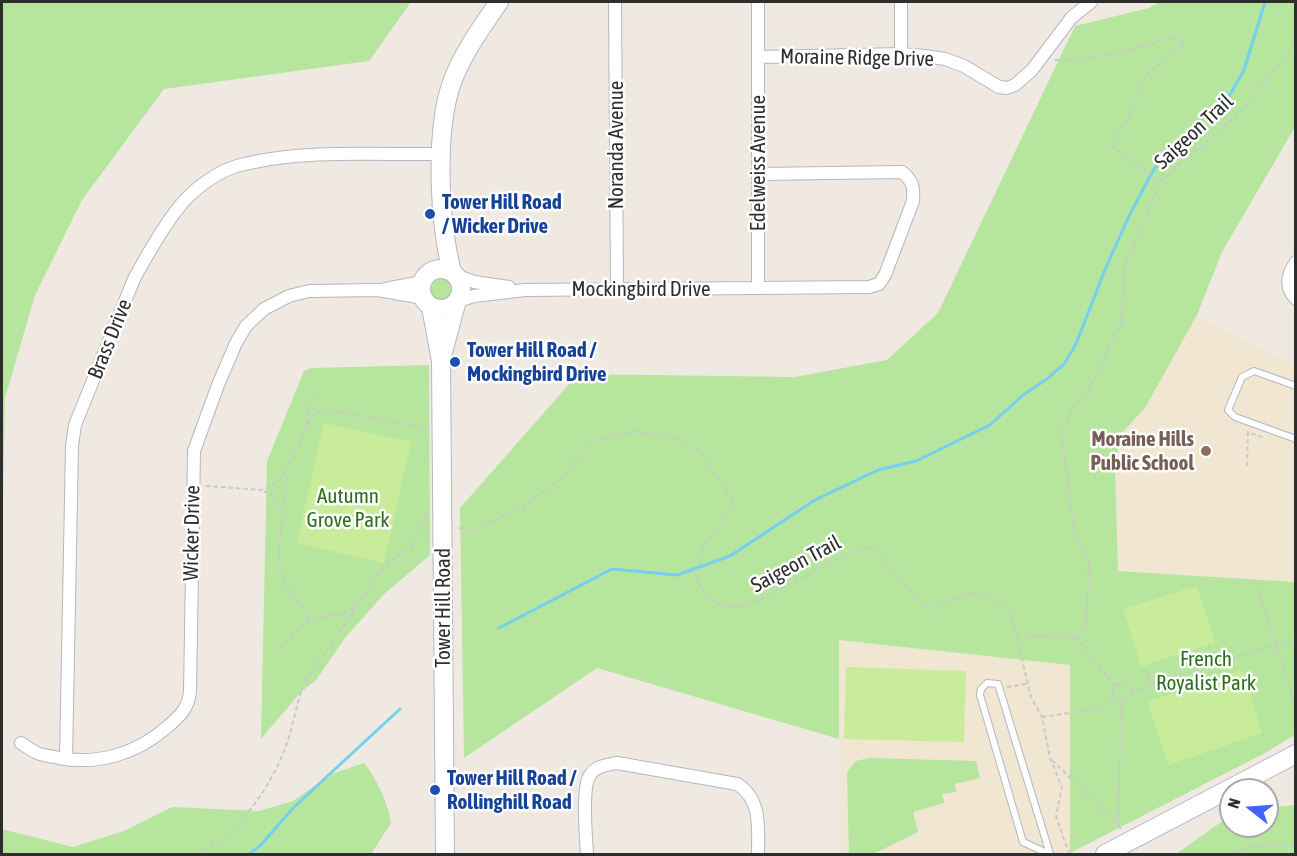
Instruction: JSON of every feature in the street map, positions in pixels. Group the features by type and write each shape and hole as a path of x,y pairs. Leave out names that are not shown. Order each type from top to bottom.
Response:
{"street":[{"name":"Tower Hill Road","path":"454,274 442,220 444,116 451,86 462,59 499,2"},
{"name":"Noranda Avenue","path":"615,2 617,288"},
{"name":"Edelweiss Avenue","path":"758,2 758,288"},
{"path":"901,2 901,54"},
{"name":"Moraine Ridge Drive","path":"758,57 901,54 945,59 964,66 999,87 1007,88 1015,85 1040,59 1072,17 1091,2"},
{"name":"Brass Drive","path":"66,759 72,446 75,425 141,266 188,196 210,178 243,164 291,157 442,154"},
{"name":"Mockingbird Drive","path":"457,302 474,296 525,290 869,287 879,284 913,201 914,188 910,179 902,172 758,174"},
{"name":"Tower Hill Road","path":"442,220 426,289 441,361 445,855"},
{"path":"1296,262 1288,276 1287,285 1296,299"},
{"path":"444,269 454,274 462,288 457,302 444,309 426,289 444,269"},
{"name":"Mockingbird Drive","path":"454,274 474,282 525,290"},
{"name":"Wicker Drive","path":"21,743 38,754 82,761 96,760 137,748 154,739 174,721 188,704 194,451 218,385 236,342 246,326 264,309 289,296 309,291 426,289"},
{"name":"Tower Hill Road","path":"441,361 457,302"},
{"path":"1105,855 1296,754"},
{"path":"586,855 588,778 603,765 617,763 737,784 747,790 754,802 758,822 758,855"}],"lane":[{"path":"1296,386 1254,371 1242,377 1228,410 1235,417 1296,439"},
{"path":"987,683 998,684 1049,854 1023,842 980,695 981,689 987,683"}],"path":[{"path":"1040,59 1072,60 1150,45 1173,37 1185,43 1145,76 1135,104 1112,146 1160,182"},
{"name":"Saigeon Trail","path":"1074,637 1079,637 1086,628 1089,564 1074,529 1061,432 1075,406 1088,392 1121,323 1125,267 1160,182 1241,111 1296,43"},
{"path":"307,427 312,394 322,395"},
{"path":"263,490 277,483 288,467 313,414 329,410 430,429"},
{"name":"Saigeon Trail","path":"459,528 477,528 522,507 566,475 578,458 596,440 635,431 675,439 702,453 732,499 726,515 704,547 696,577 705,597 723,606 745,607 858,548 876,549 921,605 933,609 971,593 992,597 1011,613 1031,697 1041,717 1050,758 1062,787 1056,816 1068,855"},
{"path":"1247,466 1248,432 1267,438"},
{"path":"288,467 279,549 280,573 309,619"},
{"path":"206,486 263,490 274,497 283,514"},
{"path":"197,855 219,842 243,819 274,775 286,746 297,701 304,684 384,566 412,546 430,510"},
{"path":"1255,582 1296,708"},
{"path":"280,649 309,619 344,613 356,607"},
{"path":"1017,636 1074,637 1115,687 1114,697 1103,708 1041,717"},
{"path":"1131,693 1149,685 1296,638"},
{"path":"1209,645 1214,664"},
{"path":"1146,668 1149,685"},
{"path":"999,688 1028,684"},
{"path":"1115,687 1123,684 1130,689 1129,699 1121,702"},
{"path":"1114,697 1121,702"},
{"path":"1118,825 1121,702"},
{"path":"1050,758 1118,825 1127,843"},
{"path":"1232,855 1244,847 1282,845 1296,847"}],"shaded area":[{"name":"Moraine Hills Public School","path":"1197,315 1282,360 1295,364 1295,582 1118,571 1115,467 1120,435 1145,408"},
{"path":"839,640 1070,665 1070,853 840,854"}],"green space":[{"path":"2,2 411,2 369,61 164,89 82,200 35,295 5,398 2,550"},
{"name":"French Royalist Park","path":"1160,2 1295,2 1295,127 1222,252 1197,315 1145,408 1120,435 1115,467 1118,571 1295,582 1296,734 1265,753 1070,853 1070,665 839,640 839,739 597,668 464,758 460,508 578,374 795,377 887,360 938,313 1075,26 1149,8"},
{"path":"443,278 452,281 455,290 452,299 443,302 434,299 431,290 434,281"},
{"name":"Autumn Grove Park","path":"429,365 430,555 384,594 345,638 316,680 300,693 261,739 267,461 304,371 311,368"},
{"path":"324,423 411,442 384,563 297,543"},
{"path":"1197,586 1215,643 1141,666 1123,609"},
{"path":"846,667 966,671 964,742 844,739"},
{"path":"1242,670 1262,733 1168,765 1147,702"},
{"path":"869,758 976,761 980,778 954,784 957,792 942,794 944,803 913,812 918,832 873,854 849,854 847,772 856,761"},
{"path":"364,763 381,792 391,823 371,854 2,854 2,829 73,847 124,831 172,807 259,811 293,801 332,774"},
{"path":"1295,805 1295,854 1176,854 1219,824 1219,838 1279,838 1279,807"}],"waterway":[{"path":"499,628 612,569 677,575 730,556 815,500 878,470 916,461 990,425 1023,395 1047,379 1064,364 1076,344 1104,272 1129,216 1154,169 1201,119 1227,100 1244,70 1265,2"},
{"path":"249,854 261,845 293,808 400,709"}],"place":[{"name":"Tower Hill Road / Wicker Drive","path":"430,214"},
{"name":"Tower Hill Road / Mockingbird Drive","path":"455,362"},
{"name":"Moraine Hills Public School","path":"1206,451"},
{"name":"Tower Hill Road / Rollinghill Road","path":"435,790"}]}
